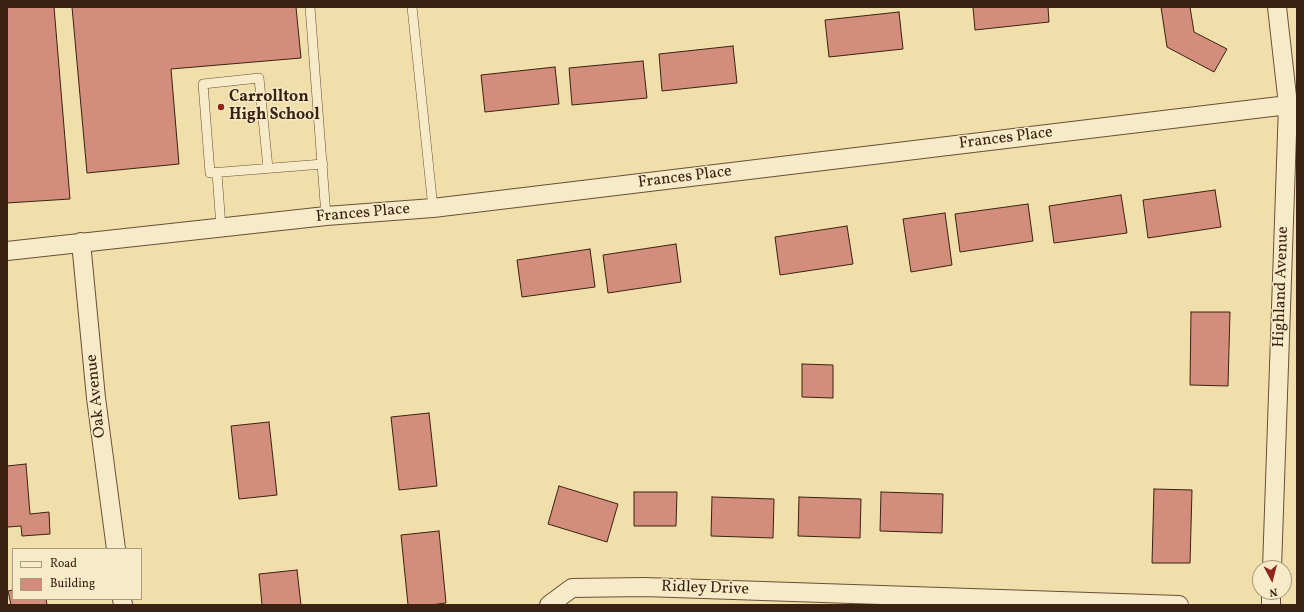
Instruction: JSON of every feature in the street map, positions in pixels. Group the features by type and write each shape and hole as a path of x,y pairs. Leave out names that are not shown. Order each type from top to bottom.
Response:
{"street":[{"name":"Highland Avenue","path":"1272,560 1288,105 1276,7"},
{"name":"Frances Place","path":"7,251 326,216 433,208 1288,105"},
{"name":"Oak Avenue","path":"81,242 96,398 116,548"},
{"name":"Ridley Drive","path":"549,605 572,588 644,587 1179,605"}],"lane":[{"path":"310,7 326,216"},
{"path":"412,7 433,208"},
{"path":"268,168 259,78 203,84 210,174 322,164"},
{"path":"217,173 221,227"}],"building":[{"path":"7,7 54,7 70,199 7,203"},
{"path":"72,7 296,7 301,58 171,69 179,164 87,173"},
{"path":"973,7 1048,7 1049,22 975,30"},
{"path":"1161,7 1190,7 1194,32 1227,49 1214,72 1167,47"},
{"path":"899,12 903,49 829,57 825,20"},
{"path":"733,46 737,83 662,91 659,54"},
{"path":"643,61 647,98 572,105 569,68"},
{"path":"555,67 559,104 485,112 481,75"},
{"path":"1215,190 1221,227 1148,238 1143,200"},
{"path":"1121,195 1127,233 1054,243 1049,206"},
{"path":"1028,204 1033,241 960,252 955,214"},
{"path":"945,213 952,265 911,272 903,219"},
{"path":"847,226 853,264 780,275 775,237"},
{"path":"676,244 681,282 608,293 603,255"},
{"path":"590,249 595,287 522,297 517,260"},
{"path":"1191,312 1230,312 1228,386 1190,385"},
{"path":"802,364 833,365 833,398 802,397"},
{"path":"429,413 437,486 399,490 391,417"},
{"path":"269,422 277,495 239,499 231,426"},
{"path":"26,464 30,514 49,512 50,534 22,536 21,526 8,527 7,525 7,466"},
{"path":"559,486 618,504 607,542 548,524"},
{"path":"1154,489 1192,490 1190,563 1152,563"},
{"path":"634,492 677,492 676,526 634,526"},
{"path":"881,492 943,494 942,533 880,531"},
{"path":"712,497 774,499 773,538 711,536"},
{"path":"799,497 861,499 860,538 798,536"},
{"path":"439,531 446,603 431,605 408,605 401,535"},
{"path":"297,570 301,605 262,605 259,574"},
{"path":"12,590 12,600 46,600 47,605 11,605 8,591"}],"place":[{"name":"Carrollton High School","path":"221,107"}]}
